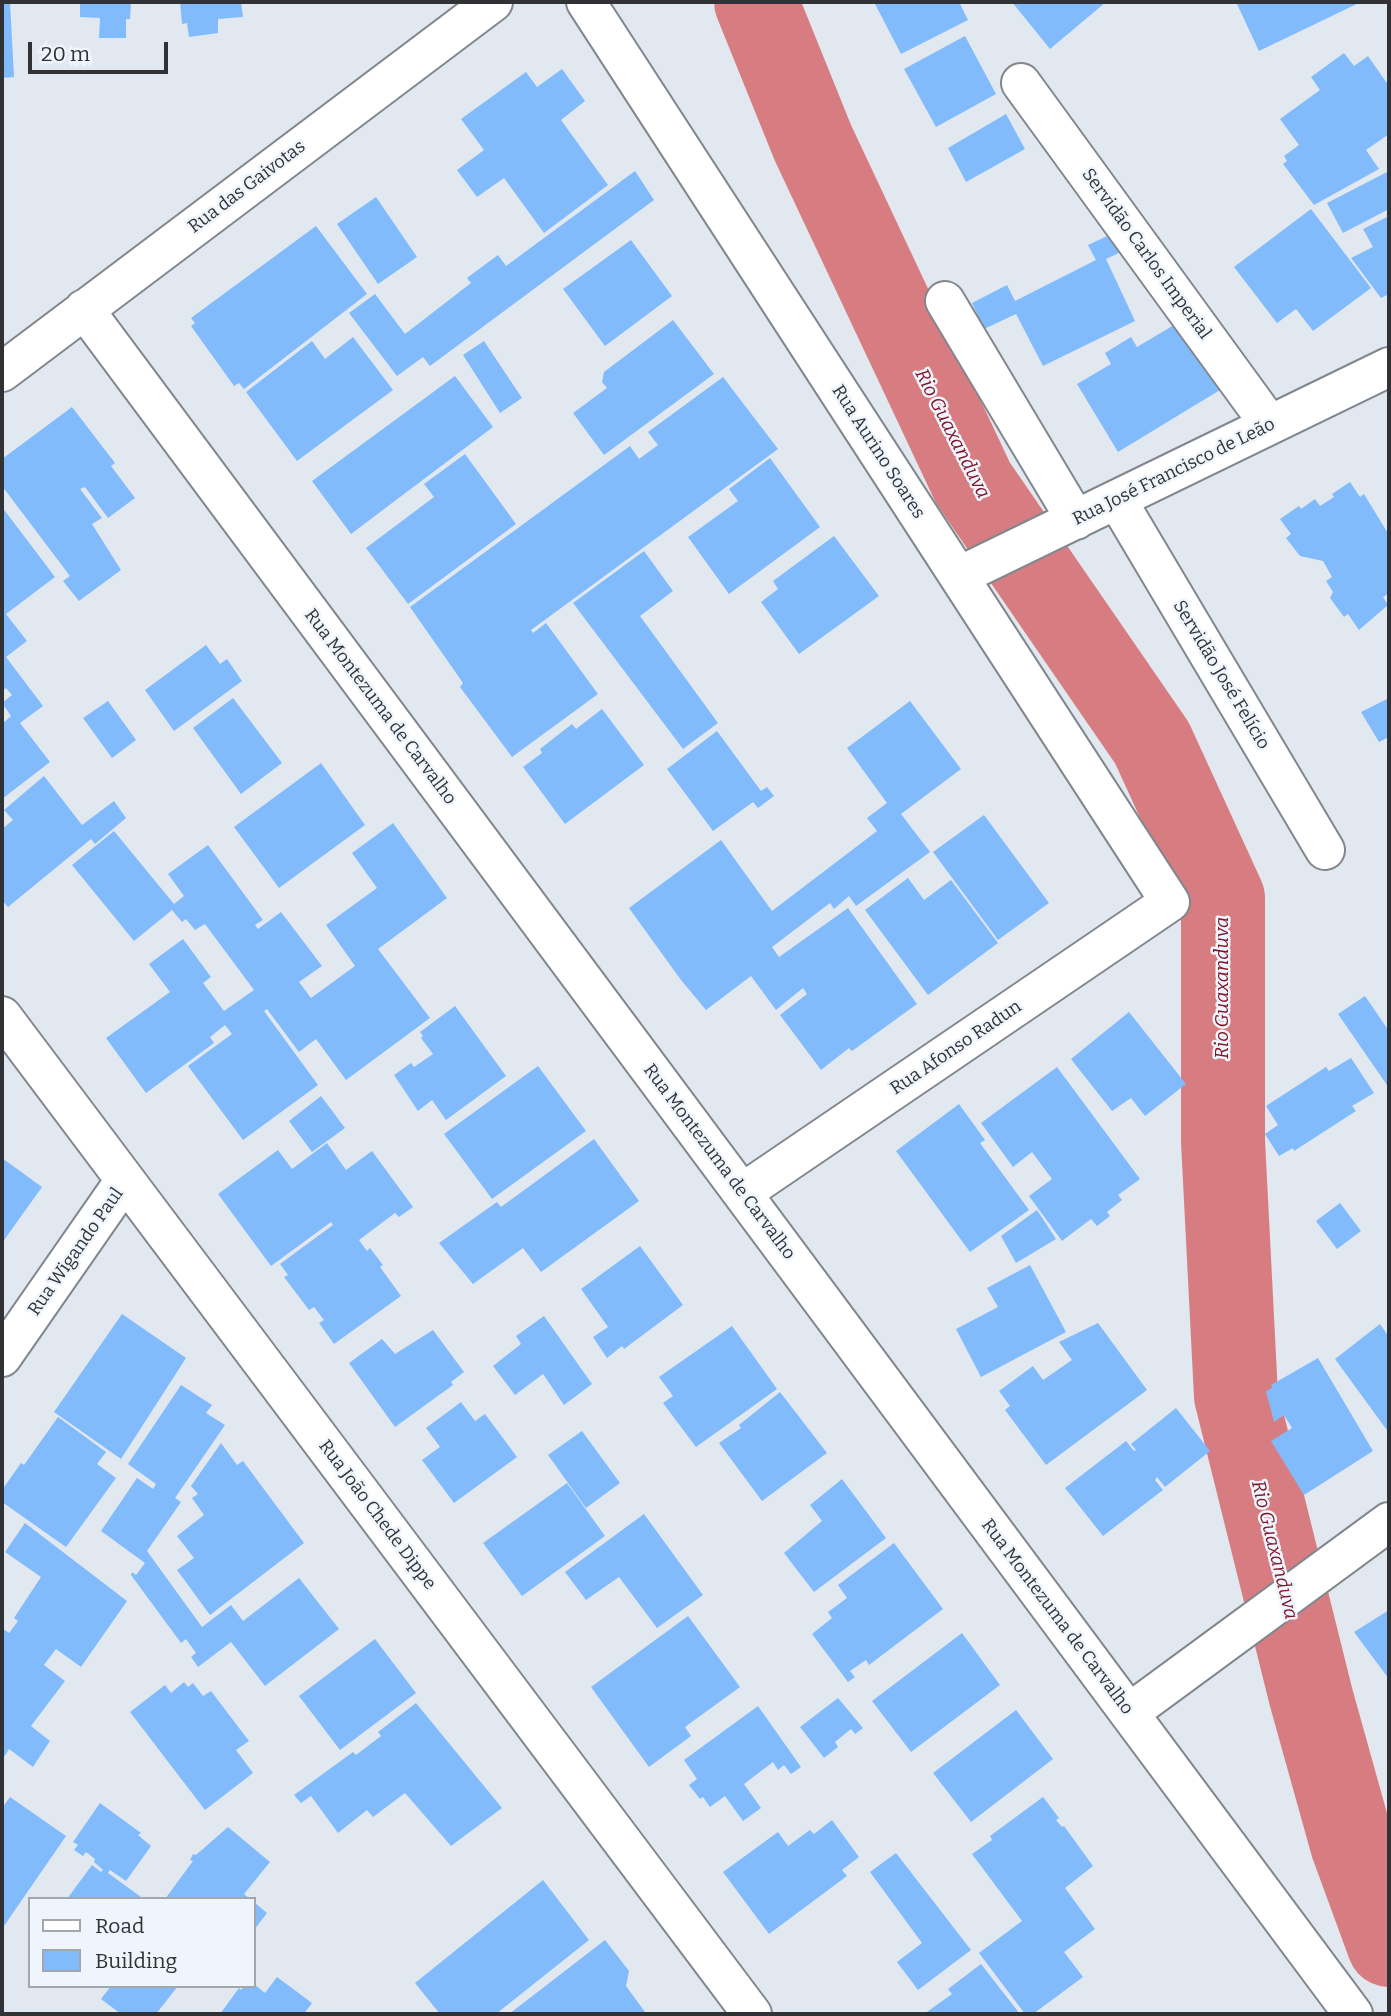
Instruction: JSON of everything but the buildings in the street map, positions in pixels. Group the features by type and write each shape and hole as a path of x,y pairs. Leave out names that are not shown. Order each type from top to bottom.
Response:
{"street":[{"name":"Rua das Gaivotas","path":"2,372 493,2"},
{"name":"Rua Aurino Soares","path":"586,2 976,568 1170,902"},
{"name":"Servidão Carlos Imperial","path":"1021,83 1270,425"},
{"path":"944,301 1076,520"},
{"name":"Rua Montezuma de Carvalho","path":"85,309 1353,2014"},
{"name":"Rua José Francisco de Leão","path":"976,568 1389,367"},
{"name":"Servidão José Felício","path":"1117,500 1325,849"},
{"name":"Rua Afonso Radun","path":"742,1193 1170,902"},
{"name":"Rua João Chede Dippe","path":"2,1016 752,2014"},
{"name":"Rua Wigando Paul","path":"2,1357 125,1181"},
{"path":"1129,1713 1389,1522"}],"waterway":[{"name":"Rio Guaxanduva","path":"756,2 813,143 973,483 1152,743 1223,898 1223,1141 1236,1396 1311,1697 1352,1844 1389,1945"}]}
